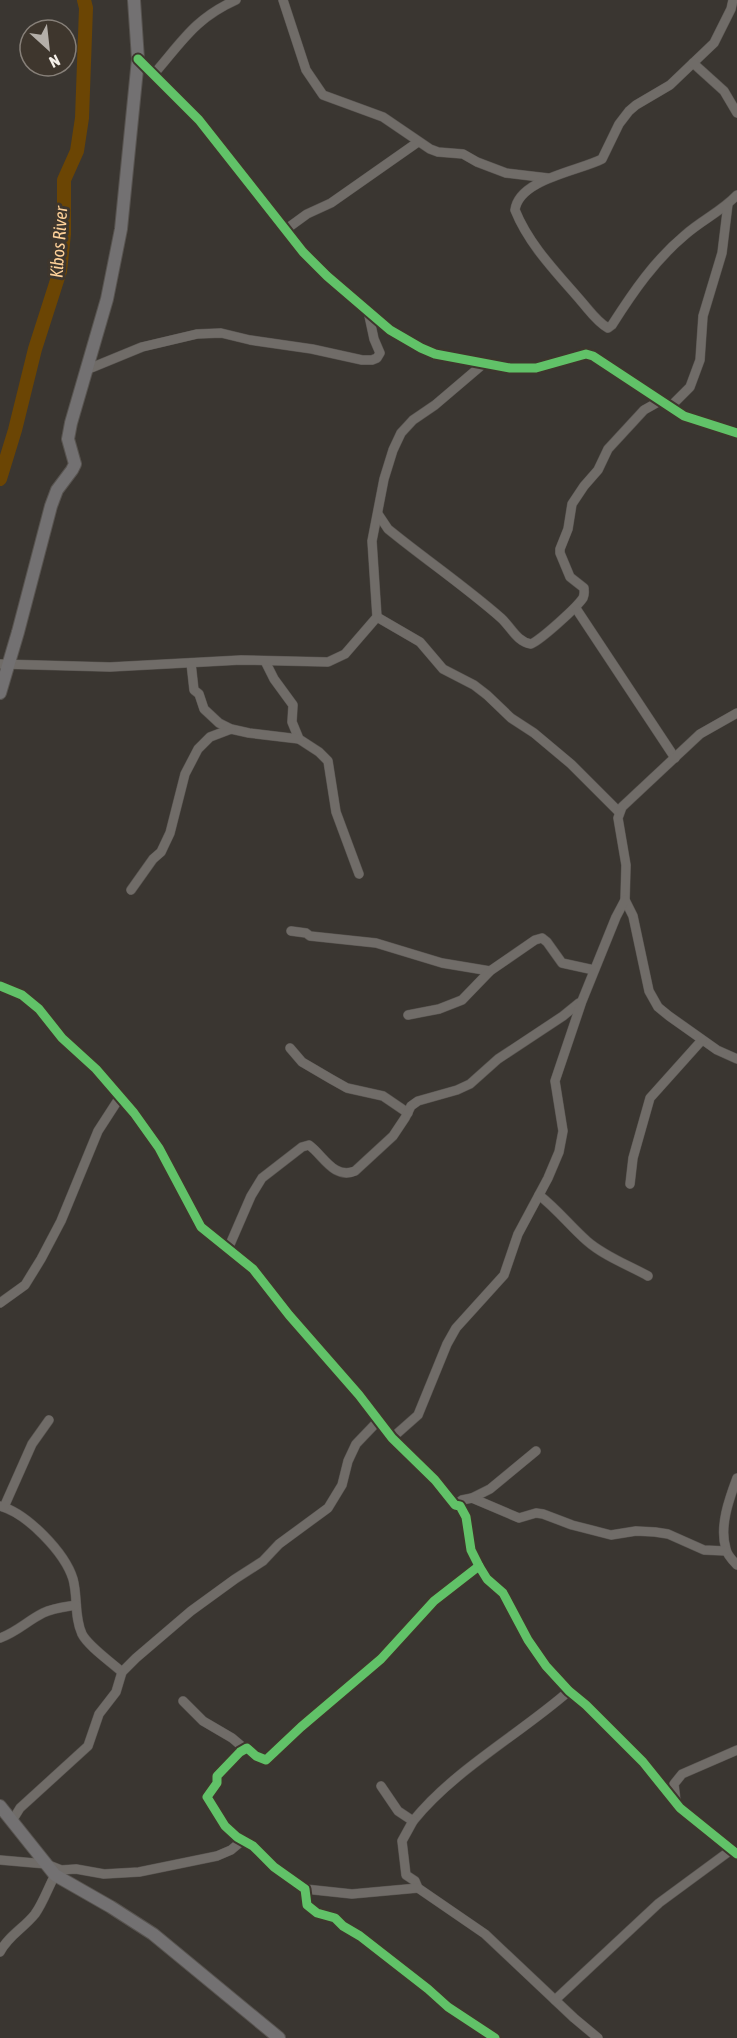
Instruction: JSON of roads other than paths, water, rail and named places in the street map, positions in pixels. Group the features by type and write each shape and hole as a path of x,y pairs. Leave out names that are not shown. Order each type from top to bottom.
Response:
{"main road":[{"path":"0,693 4,663 51,506 57,490 75,464 68,439 107,299 121,229 138,59 134,0"},
{"path":"0,1806 55,1875 111,1906 153,1934 279,2038"}],"street":[{"path":"153,75 193,27 213,12 236,0"},
{"path":"283,0 306,70 320,91 328,97 383,117 418,142 438,152 463,154 506,173 551,178"},
{"path":"733,0 720,34 714,43 670,85 628,111 602,159 538,183 528,190 515,206 515,210 529,238 598,321 608,328 649,270 685,235 737,195"},
{"path":"138,59 199,120 285,230 327,276 390,330 435,354 482,365 536,368 586,354 593,356 630,378 684,416 737,433"},
{"path":"693,63 724,92 737,113"},
{"path":"285,230 307,214 331,203 418,142"},
{"path":"670,407 690,387 700,360 703,316 722,253 728,204"},
{"path":"86,370 142,347 197,334 221,333 372,360 380,353 374,339 368,311"},
{"path":"4,663 110,667 265,660 328,662 345,654 377,616 372,541 384,478 401,433 413,420 435,405 482,365"},
{"path":"378,514 388,529 477,598 509,625 521,640 531,644 583,598 584,588 570,576 560,554 573,504 584,486 598,470 608,449 644,410 660,401"},
{"path":"577,610 675,758"},
{"path":"377,616 420,642 443,669 487,694 511,718 534,733 571,764 619,812"},
{"path":"265,660 274,679 293,705 292,722 298,739"},
{"path":"191,663 194,690 199,694 204,709 219,723 231,729 298,739 319,752 328,761 336,812 358,874"},
{"path":"737,713 700,734 626,803 619,812 618,818 626,865 626,900 633,916 637,944 652,998 669,1016 702,1040 737,1059"},
{"path":"131,890 153,859 161,852 170,833 185,774 198,749 210,737 231,729"},
{"path":"392,1438 418,1414 456,1328 504,1275 518,1234 559,1152 563,1131 555,1081 594,970 616,917 626,900"},
{"path":"291,931 306,933 310,936 376,943 441,963 490,971"},
{"path":"408,1016 445,1008 462,1000 490,971 521,949 542,938 562,963 594,970"},
{"path":"0,986 22,996 39,1009 62,1038 96,1069 134,1113 159,1149 201,1227 253,1269 392,1438 435,1480 455,1505 460,1506 466,1517 471,1550 479,1566 487,1579 503,1593 537,1655 569,1691 643,1761 678,1805 734,1852 659,1903 555,2000"},
{"path":"228,1249 251,1196 262,1178 302,1147 309,1145 336,1170 348,1174 355,1172 393,1136 411,1106 418,1101 470,1084 498,1059 582,1001"},
{"path":"630,1184 633,1158 650,1098 702,1040"},
{"path":"290,1048 302,1062 347,1088 383,1096 408,1113"},
{"path":"0,1303 25,1285 36,1267 61,1221 98,1131 120,1098"},
{"path":"539,1195 558,1210 593,1245 648,1276"},
{"path":"49,1420 32,1444 2,1506 22,1516 38,1530 62,1558 74,1581 81,1632 122,1672"},
{"path":"12,1821 20,1808 88,1746 99,1714 116,1692 122,1672 136,1658 191,1611 263,1562 279,1544 328,1508 342,1485 348,1461 356,1444 378,1421"},
{"path":"455,1505 490,1489 536,1451"},
{"path":"737,1478 729,1499 724,1529 726,1551 737,1565"},
{"path":"472,1498 519,1518 536,1513 543,1514 611,1535 636,1531 656,1532 668,1534 704,1550 726,1551"},
{"path":"183,1701 203,1721 266,1760 381,1659 434,1601 479,1566"},
{"path":"0,1638 15,1633 45,1612 76,1605"},
{"path":"569,1691 426,1804 402,1841 406,1875 415,1881 418,1888 485,1934 598,2038"},
{"path":"245,1749 217,1776 217,1783 207,1797 225,1826 253,1846 274,1867 305,1889 352,1894 418,1888"},
{"path":"678,1805 674,1784 676,1779 682,1774 737,1750"},
{"path":"381,1786 398,1811 413,1821"},
{"path":"0,1860 46,1864 61,1870 75,1869 104,1874 139,1872 217,1856 231,1850 243,1840"},
{"path":"0,1952 5,1941 21,1929 36,1913 55,1875"},
{"path":"305,1889 307,1905 316,1913 335,1918 448,2007 495,2038"}],"waterway":[{"name":"Kibos River","path":"0,479 35,349 60,271 64,234 64,180 77,151 82,118 86,8 84,0"}]}
